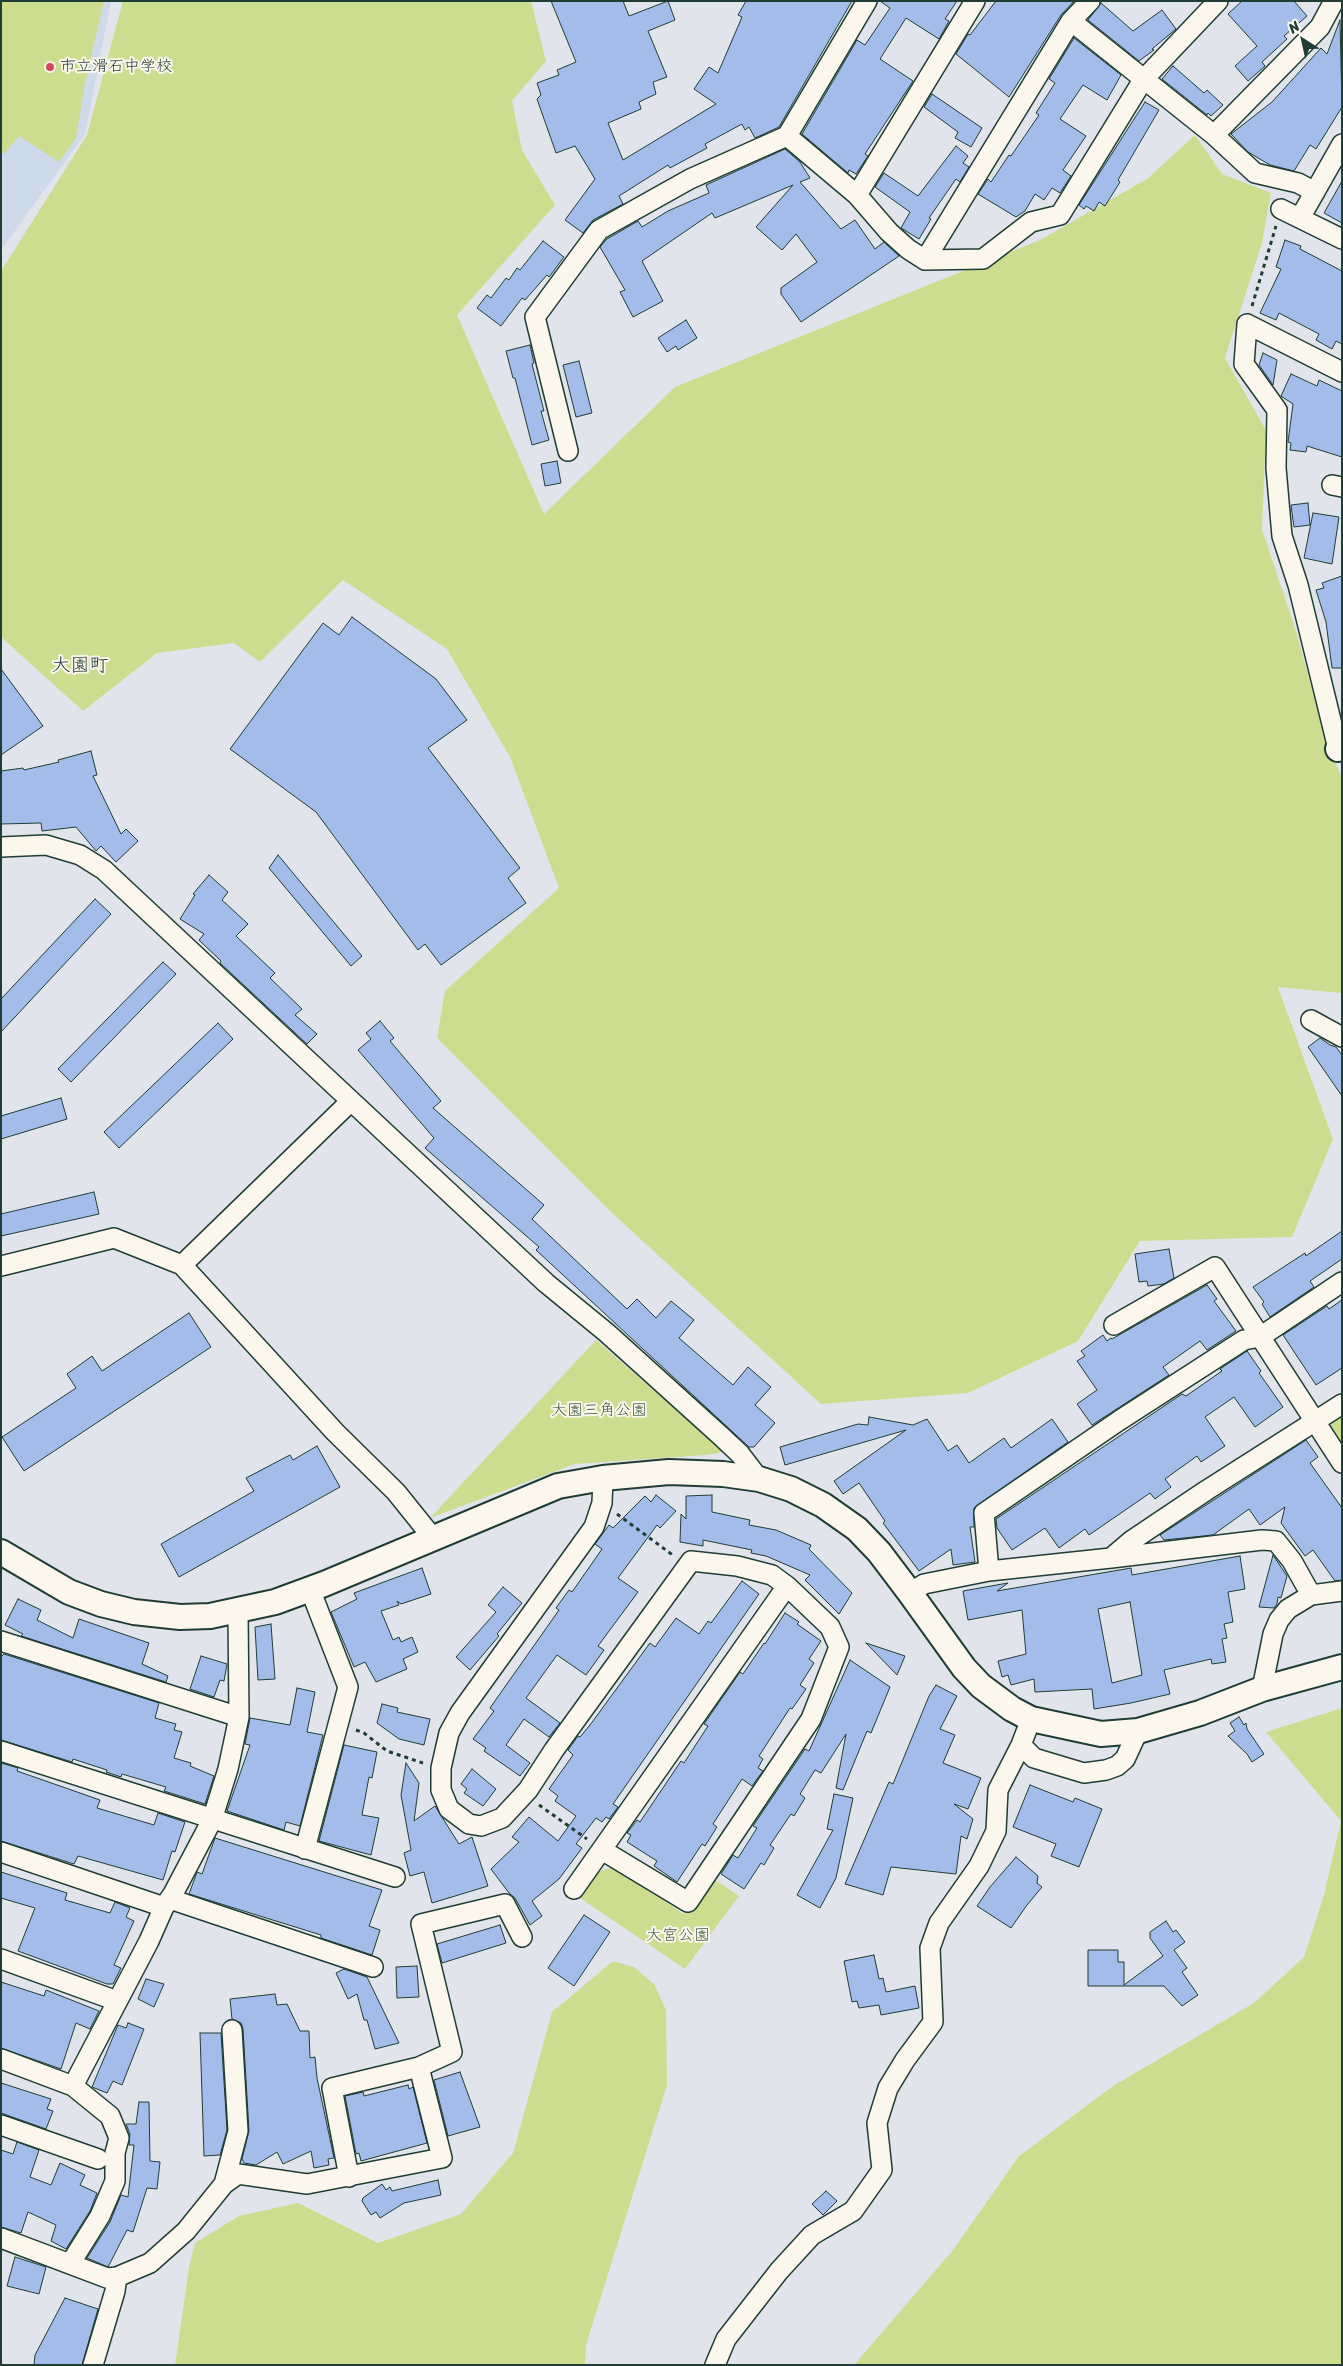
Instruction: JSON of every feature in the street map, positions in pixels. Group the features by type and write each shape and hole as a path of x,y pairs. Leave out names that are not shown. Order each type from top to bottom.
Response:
{"street":[{"path":"568,451 535,317 599,230 690,180 787,136 867,1"},
{"path":"857,196 975,1"},
{"path":"925,260 1071,21 1090,1"},
{"path":"787,136 857,196 889,232 908,249 925,260 983,259 1031,222 1060,215 1143,80 1218,1"},
{"path":"1214,135 1320,27 1334,1"},
{"path":"1071,21 1214,135 1256,173 1298,182 1315,192"},
{"path":"1300,218 1342,144"},
{"path":"1281,209 1342,239"},
{"path":"1340,748 1298,585 1282,536 1276,468 1277,410 1244,364 1247,324 1342,372"},
{"path":"1,847 46,845 80,855 104,870 546,1283 607,1333 722,1437 740,1454 759,1479"},
{"path":"1311,1020 1342,1037"},
{"path":"182,1266 351,1101"},
{"path":"1,1266 114,1238 182,1266 335,1432 396,1492 433,1538"},
{"path":"1114,1325 1215,1267 1342,1463"},
{"path":"989,1572 984,1514 1120,1420 1244,1340 1260,1337 1342,1282"},
{"path":"1110,1558 1131,1541 1206,1490 1342,1404"},
{"path":"1,1552 70,1592 134,1612 180,1617 210,1616 238,1611 310,1589 558,1486 603,1478 669,1472 723,1474 759,1479 790,1488 823,1505 857,1529 878,1552 910,1593 940,1637 981,1686 1012,1709 1031,1719 1101,1734 1138,1731 1200,1713 1262,1690 1342,1667"},
{"path":"602,1850 688,1902 812,1719 839,1647 830,1628 787,1586 772,1575 737,1566 691,1561 524,1795 502,1818 493,1823 481,1826 469,1824 449,1809 441,1790 441,1768 449,1733 460,1713 594,1527 602,1503 603,1478"},
{"path":"910,1593 924,1584 989,1572 1262,1540 1276,1541 1292,1561 1311,1595"},
{"path":"574,1889 787,1586"},
{"path":"305,1849 348,1687 310,1589"},
{"path":"1262,1690 1273,1634 1279,1620 1288,1609 1311,1595 1342,1591"},
{"path":"73,2086 212,1820 228,1769 239,1718 238,1611"},
{"path":"1,1641 239,1718"},
{"path":"715,2365 726,2339 779,2272 812,2234 853,2211 882,2170 877,2123 888,2088 905,2060 934,2022 930,1948 939,1923 979,1866 996,1831 998,1790 1021,1745 1031,1719"},
{"path":"1021,1745 1034,1758 1084,1773 1118,1766 1125,1759 1138,1731"},
{"path":"1,1751 212,1820 395,1876"},
{"path":"1,1852 372,1967"},
{"path":"349,2177 332,2088 418,2066 452,2052 421,1924 505,1904 522,1937"},
{"path":"1,1959 117,2001"},
{"path":"224,2184 238,2131 232,2030"},
{"path":"1,2059 73,2086 110,2116 119,2138 115,2153 115,2181 100,2216 70,2264"},
{"path":"1,2238 107,2278 117,2277 150,2263 179,2237 224,2184 238,2174 307,2184 442,2158 418,2066"},
{"path":"1,2125 98,2159"},
{"path":"93,2365 115,2291 117,2277"}],"path":[{"path":"1247,324 1281,209"},
{"path":"602,1503 688,1566"},
{"path":"338,1724 364,1733 387,1752 441,1768"},
{"path":"524,1795 602,1850"}],"shaded area":[{"name":"市立滑石中学校","path":"1,1 111,1 85,134 1,250"}],"green space":[{"name":"市立滑石中学校","path":"1,1 104,1 85,83 76,138 59,162 19,136 4,154 1,152"},
{"path":"123,1 531,1 546,61 512,101 522,150 555,205 457,315 544,514 675,387 1040,240 1147,179 1195,135 1222,174 1271,193 1262,243 1225,358 1266,430 1262,529 1297,634 1325,738 1342,778 1342,993 1278,987 1333,1139 1292,1237 1140,1241 1078,1341 968,1393 821,1404 612,1213 437,1038 445,991 559,888 510,757 447,649 343,580 260,662 234,643 157,653 83,711 1,637 1,271 87,135"},
{"name":"大園三角公園","path":"596,1340 724,1452 575,1464 430,1518"},
{"path":"1342,1415 1342,1450 1329,1430 1332,1422"},
{"path":"1342,1708 1342,2365 854,2365 953,2250 1019,2156 1113,2086 1254,2003 1304,1957 1324,1895 1341,1821 1266,1732"},
{"name":"大宮公園","path":"613,1867 684,1914 714,1879 739,1896 685,1969 580,1898 597,1872"},
{"path":"613,1961 634,1967 654,1984 666,2010 667,2085 586,2345 585,2365 175,2365 189,2267 195,2243 239,2216 298,2203 378,2243 461,2214 513,2153 552,2012"}],"building":[{"path":"551,1 623,1 629,16 668,1 675,20 648,31 667,77 653,82 656,94 639,102 641,109 608,123 623,160 716,104 694,89 709,67 718,73 742,17 738,15 746,1 852,1 779,127 755,138 749,127 745,130 742,124 705,144 707,148 670,168 668,165 619,196 623,204 593,220 583,233 565,220 595,179 575,146 556,153 537,99 541,95 537,83 559,75 557,70 576,62"},
{"path":"880,1 957,1 945,19 949,21 939,39 906,18 880,59 913,81 865,154 868,156 856,174 849,170 848,173 802,134 857,40 865,45 890,8"},
{"path":"996,1 1074,1 1061,15 1009,97 956,54 968,34 970,35"},
{"path":"1242,1 1294,1 1307,16 1284,36 1287,39 1262,62 1265,66 1248,81 1235,66 1257,46 1228,14"},
{"path":"1101,3 1133,31 1162,10 1176,29 1139,61 1088,20"},
{"path":"1340,20 1342,107 1316,149 1310,145 1294,171 1270,165 1248,152 1231,134 1272,102 1321,48 1327,54"},
{"path":"1074,38 1121,75 1107,100 1083,85 1060,119 1086,136 1063,170 1071,176 1060,193 1052,188 1044,200 1035,194 1025,211 1016,217 978,194 988,179 991,182 1039,115 1036,113 1055,83 1049,79"},
{"path":"1173,66 1204,93 1207,90 1223,105 1211,116 1208,113 1207,115 1162,79"},
{"path":"932,94 982,128 971,147 955,138 958,132 924,107"},
{"path":"1145,102 1159,110 1118,180 1120,182 1105,206 1099,202 1094,211 1086,206 1084,209 1079,205"},
{"path":"956,146 968,156 963,163 969,167 960,182 956,179 929,218 931,219 919,239 901,228 910,212 875,187 884,173 918,196"},
{"path":"785,149 800,162 810,178 800,182 841,229 855,220 875,249 884,242 899,256 801,322 781,294 781,288 817,262 796,234 782,250 756,227 793,185 715,218 712,213 642,261 663,301 633,317 620,292 625,290 600,247 607,239 638,221 642,227 668,211 709,193 706,185"},
{"path":"1342,181 1342,223 1324,213"},
{"path":"1285,240 1301,246 1300,249 1342,271 1342,344 1336,341 1332,349 1316,340 1319,334 1279,313 1276,320 1260,313 1281,269 1276,267"},
{"path":"543,241 564,257 549,277 547,275 525,300 522,298 501,326 477,308 487,295 491,298 506,278 509,280 517,268 520,270"},
{"path":"686,320 697,338 678,350 676,346 667,352 658,338"},
{"path":"530,345 534,363 532,364 544,411 541,411 549,440 532,445 506,351"},
{"path":"1263,353 1277,360 1273,385 1259,365"},
{"path":"579,361 592,413 576,417 563,365"},
{"path":"1291,374 1317,386 1319,380 1342,391 1342,457 1307,446 1306,452 1290,450 1291,443 1288,442 1293,404 1281,396"},
{"path":"557,461 561,483 545,486 541,464"},
{"path":"1308,503 1310,525 1294,527 1291,505"},
{"path":"1313,513 1339,517 1332,564 1304,558"},
{"path":"1342,576 1342,668 1332,668 1326,622 1316,590 1324,588 1322,583"},
{"path":"352,617 436,679 467,720 428,748 520,868 508,878 526,903 441,965 425,944 418,950 316,812 230,749 323,623 339,635"},
{"path":"1,669 43,726 1,755"},
{"path":"91,751 97,775 93,776 121,834 126,829 138,841 116,862 101,846 96,851 76,827 42,831 41,823 1,824 1,771 23,768 24,770 59,762 58,760"},
{"path":"278,855 362,956 351,966 269,868"},
{"path":"209,875 228,892 222,900 248,924 236,936 275,973 270,978 302,1009 295,1015 317,1034 307,1044 220,963 221,961 199,940 204,934 180,919 195,895 193,894"},
{"path":"95,899 111,914 1,1032 1,999"},
{"path":"163,962 176,974 71,1082 58,1069"},
{"path":"380,1021 394,1038 390,1041 441,1101 433,1108 544,1205 532,1219 627,1309 637,1299 656,1318 671,1301 694,1320 679,1338 733,1385 748,1367 771,1387 755,1405 775,1423 754,1447 749,1447 536,1250 539,1247 425,1148 434,1138 358,1050 371,1039 366,1033"},
{"path":"218,1023 233,1039 119,1148 104,1132"},
{"path":"1320,1038 1336,1047 1342,1055 1342,1096 1308,1047"},
{"path":"61,1098 67,1119 1,1139 1,1116"},
{"path":"94,1192 99,1214 1,1236 1,1214"},
{"path":"1342,1231 1342,1259 1310,1281 1314,1287 1270,1317 1262,1304 1264,1302 1253,1287 1305,1253 1306,1256"},
{"path":"1169,1249 1174,1278 1164,1284 1148,1286 1147,1281 1139,1282 1135,1254"},
{"path":"1207,1285 1217,1299 1214,1301 1236,1331 1207,1350 1200,1341 1163,1367 1169,1375 1092,1425 1077,1404 1097,1390 1077,1361 1085,1356 1081,1351 1103,1335 1107,1341 1112,1339"},
{"path":"1342,1300 1342,1368 1316,1385 1283,1335 1327,1306 1329,1309"},
{"path":"189,1313 211,1347 24,1471 2,1437 76,1388 67,1374 92,1356 102,1371"},
{"path":"1247,1351 1261,1371 1259,1373 1283,1407 1255,1427 1234,1397 1205,1417 1225,1446 1201,1462 1197,1456 1165,1479 1171,1487 1155,1499 1150,1493 1089,1535 1085,1529 1059,1548 1045,1528 1012,1550 997,1528 996,1519 1182,1394 1186,1396 1222,1371 1220,1369"},
{"path":"869,1417 913,1425 927,1419 948,1451 957,1445 969,1463 1004,1438 1011,1448 1052,1419 1068,1442 974,1508 974,1527 970,1527 975,1562 953,1565 951,1549 919,1571 883,1523 885,1521 859,1483 843,1494 834,1481 906,1430 785,1465 780,1447 858,1424 868,1425"},
{"path":"1306,1440 1318,1457 1310,1463 1342,1508 1342,1580 1335,1581 1313,1550 1305,1556 1281,1523 1285,1507 1260,1525 1249,1509 1213,1535 1164,1540 1160,1535"},
{"path":"317,1446 340,1487 179,1577 161,1544 254,1491 246,1478 290,1455 293,1460"},
{"path":"656,1495 676,1511 660,1528 657,1525 618,1578 638,1592 598,1646 604,1650 586,1675 557,1655 526,1698 560,1723 549,1737 524,1719 506,1745 530,1763 520,1776 484,1751 486,1748 473,1739 494,1711 490,1708 559,1610 556,1608 569,1590 572,1592 602,1549 595,1544 609,1525 613,1528 645,1496 651,1502"},
{"path":"712,1495 712,1512 750,1520 749,1525 776,1530 811,1545 809,1549 852,1593 839,1614 805,1580 810,1575 766,1556 751,1553 752,1550 703,1540 703,1546 680,1542 681,1514 686,1519 686,1496"},
{"path":"1273,1555 1287,1576 1281,1598 1278,1597 1274,1608 1259,1607"},
{"path":"1240,1556 1245,1589 1228,1592 1233,1622 1224,1624 1227,1638 1222,1639 1226,1662 1212,1664 1211,1659 1164,1670 1170,1694 1094,1709 1092,1689 1035,1692 1034,1679 1011,1685 1008,1675 1002,1677 998,1661 1026,1654 1022,1610 968,1620 963,1591 1008,1583 997,1591 1131,1568 1132,1575","holes":["1130,1602 1142,1675 1112,1683 1098,1609"]},
{"path":"422,1568 431,1594 401,1604 397,1601 399,1605 381,1611 393,1640 399,1637 401,1642 412,1637 418,1652 403,1659 407,1669 376,1682 365,1662 354,1667 331,1612 357,1599 354,1593"},
{"path":"742,1581 759,1594 613,1804 618,1807 609,1819 606,1817 602,1822 596,1818 576,1844 582,1848 559,1879 532,1901 542,1916 530,1925 515,1898 491,1869 519,1842 512,1837 529,1817 558,1841 576,1816 555,1801 558,1796 549,1789 573,1755 568,1750 578,1736 580,1737 590,1725 650,1643 655,1647 676,1618 699,1634 708,1621 711,1623"},
{"path":"503,1587 522,1603 497,1634 499,1636 470,1670 456,1657 496,1612 488,1605"},
{"path":"18,1599 41,1610 37,1620 73,1638 79,1619 149,1643 142,1664 168,1676 166,1682 21,1636 23,1634 5,1625"},
{"path":"785,1613 821,1641 809,1659 814,1663 800,1685 806,1689 792,1709 790,1708 759,1756 763,1759 758,1768 763,1771 752,1786 742,1779 713,1824 717,1827 705,1846 702,1844 677,1882 654,1866 657,1861 627,1842 631,1835 627,1833 637,1820 640,1822 681,1761 684,1763 708,1726 704,1724 740,1672 743,1674 765,1644"},
{"path":"271,1624 275,1679 258,1680 255,1627"},
{"path":"866,1643 905,1656 897,1675"},
{"path":"4,1654 159,1703 155,1718 176,1724 174,1730 182,1732 174,1758 191,1763 190,1766 214,1776 205,1804 164,1791 166,1787 122,1774 121,1777 106,1772 107,1770 73,1759 72,1762 1,1740 1,1657"},
{"path":"201,1656 227,1664 224,1681 220,1680 214,1697 190,1689"},
{"path":"850,1660 890,1687 871,1733 867,1731 843,1790 836,1788 846,1734 821,1773 815,1770 800,1794 805,1798 794,1816 791,1814 770,1845 774,1848 764,1865 761,1863 744,1889 721,1874 733,1855 738,1858 757,1828 753,1826 805,1749 809,1751"},
{"path":"936,1685 957,1696 940,1729 955,1735 943,1763 981,1778 968,1809 954,1804 973,1819 967,1839 961,1836 956,1874 891,1867 883,1895 845,1884 889,1782 893,1784 929,1696"},
{"path":"297,1688 315,1692 307,1732 323,1735 300,1826 286,1822 284,1830 227,1811 250,1745 245,1744 250,1718 290,1725"},
{"path":"382,1704 398,1708 397,1712 430,1719 424,1745 399,1739 377,1723"},
{"path":"1239,1717 1244,1725 1246,1723 1247,1729 1264,1754 1252,1762 1247,1754 1228,1736 1235,1731 1230,1723"},
{"path":"344,1745 377,1752 372,1778 369,1777 362,1815 379,1818 371,1855 319,1841"},
{"path":"1,1763 18,1768 17,1771 100,1800 97,1808 154,1825 158,1813 185,1822 175,1852 172,1851 163,1880 78,1856 74,1864 1,1841"},
{"path":"406,1763 419,1783 414,1821 435,1806 459,1844 472,1837 488,1886 432,1903 424,1872 410,1876 404,1853 411,1850 401,1795"},
{"path":"472,1769 496,1789 483,1806 464,1793 467,1789 461,1784"},
{"path":"1030,1785 1073,1802 1075,1798 1102,1809 1079,1867 1051,1856 1056,1844 1013,1827"},
{"path":"834,1794 853,1798 836,1878 820,1908 797,1895 833,1830 827,1829"},
{"path":"215,1838 382,1890 369,1926 380,1930 372,1955 321,1938 321,1935 189,1894 197,1872 202,1874"},
{"path":"1016,1857 1038,1876 1037,1883 1042,1887 1011,1928 977,1906 990,1887"},
{"path":"1,1872 67,1893 65,1900 110,1913 115,1902 130,1908 126,1917 134,1921 114,1965 121,1968 113,1984 107,1984 18,1951 35,1908 1,1898"},
{"path":"584,1915 610,1932 574,1986 548,1968"},
{"path":"1166,1921 1173,1932 1176,1930 1185,1942 1174,1950 1187,1968 1182,1972 1198,1995 1182,2006 1164,1986 1088,1986 1088,1950 1118,1950 1118,1962 1124,1962 1124,1985 1163,1956 1150,1938 1150,1932"},
{"path":"500,1925 506,1943 442,1963 437,1944"},
{"path":"874,1955 879,1979 883,1978 886,1992 915,1986 919,2008 881,2015 879,2005 859,2008 857,2001 852,2002 844,1961"},
{"path":"417,1966 419,1997 397,1998 396,1967"},
{"path":"344,1969 367,1977 399,2043 375,2049 357,1994 348,1999 336,1973"},
{"path":"146,1979 164,1984 154,2007 138,1999"},
{"path":"1,1982 44,1996 46,1990 99,2011 90,2029 76,2023 61,2069 1,2048"},
{"path":"275,1994 277,2005 287,2004 300,2031 309,2031 310,2058 315,2057 317,2078 334,2158 328,2159 329,2165 314,2168 311,2151 283,2164 277,2152 256,2165 244,2163 242,2159 249,2131 243,2029 241,2023 232,2019 230,1999"},
{"path":"128,2023 144,2029 122,2085 113,2081 107,2093 92,2087 118,2025 126,2028"},
{"path":"200,2033 221,2033 227,2130 220,2155 204,2156"},
{"path":"460,2072 480,2127 448,2136 434,2080"},
{"path":"1,2083 51,2099 47,2109 53,2111 46,2129 1,2113"},
{"path":"408,2085 409,2089 413,2087 427,2143 361,2161 359,2153 356,2154 345,2096 363,2092 364,2096"},
{"path":"139,2102 149,2102 150,2161 160,2162 157,2189 147,2188 133,2232 127,2230 108,2267 87,2258 110,2222 121,2195 128,2197 134,2145 129,2145 130,2134 126,2124 136,2124"},
{"path":"17,2142 39,2150 30,2177 51,2185 60,2163 85,2175 80,2185 97,2193 90,2211 66,2249 51,2241 56,2225 28,2212 21,2233 1,2227 1,2150 13,2154"},
{"path":"438,2180 441,2195 404,2203 380,2218 376,2212 371,2215 362,2201 363,2198 382,2184 386,2190 390,2187 392,2191"},
{"path":"826,2191 837,2201 823,2215 812,2204"},
{"path":"15,2257 46,2267 39,2294 7,2286"},
{"path":"65,2298 98,2309 82,2365 34,2365 35,2355"}],"place":[{"name":"市立滑石中学校","path":"50,67"}],"district":[{"name":"大園町","path":"80,666"}]}
